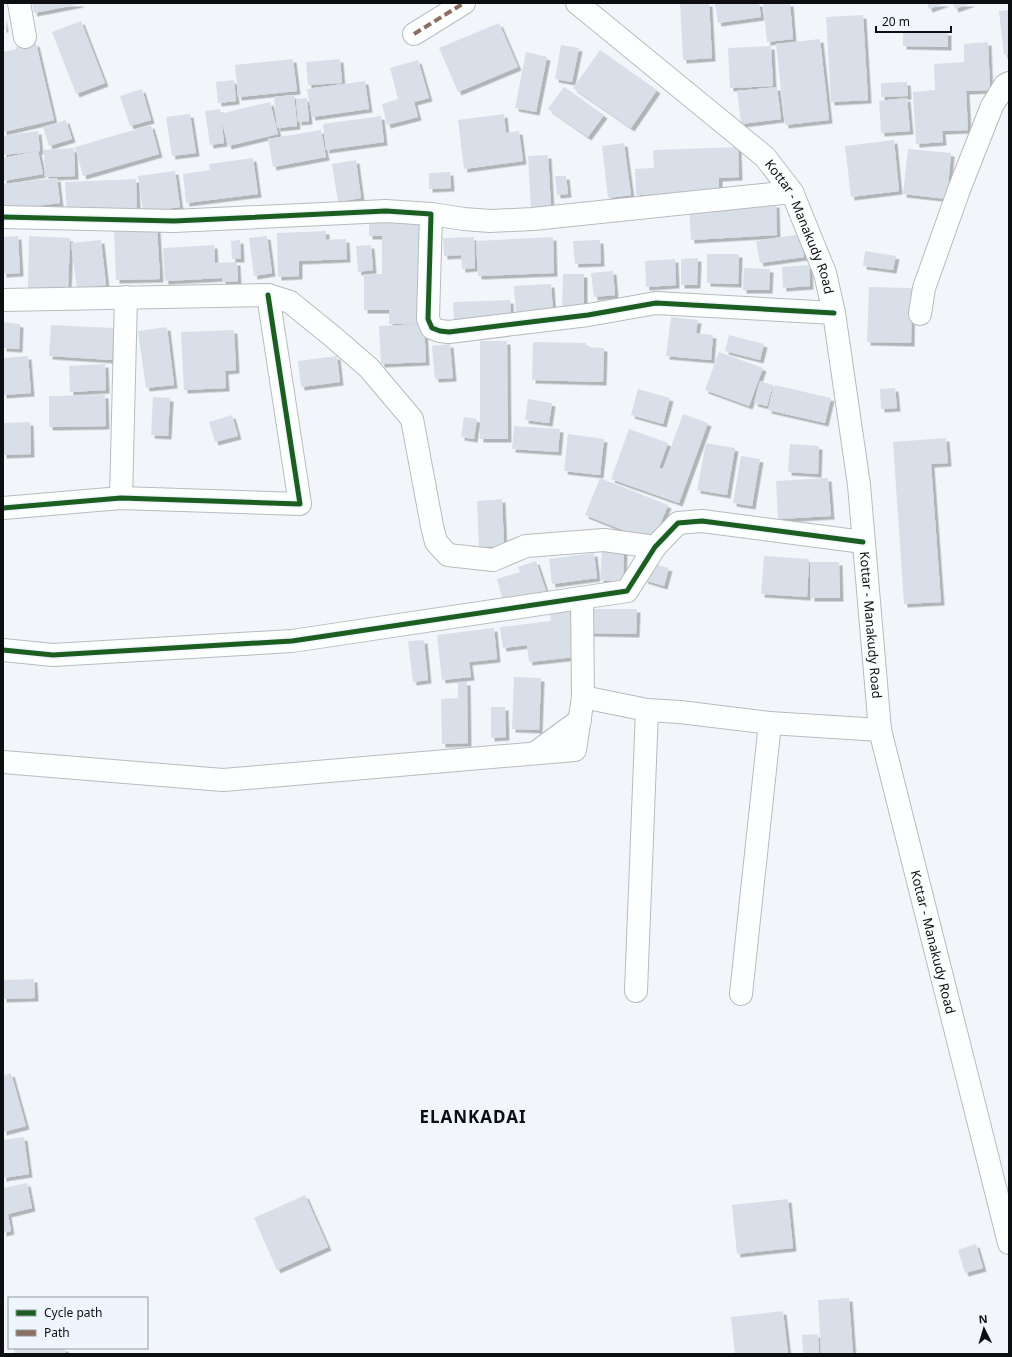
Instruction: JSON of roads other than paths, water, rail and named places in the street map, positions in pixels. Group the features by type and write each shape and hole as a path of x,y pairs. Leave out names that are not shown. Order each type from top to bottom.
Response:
{"street":[{"path":"19,3 25,37"},
{"path":"414,34 464,3"},
{"name":"Kottar - Manakudy Road","path":"577,3 765,157 792,192 825,273 834,313 859,485 880,730 1009,1242"},
{"path":"920,314 924,288 960,187 992,106 1005,85 1009,83"},
{"path":"3,217 174,220 386,211 431,214 490,221 533,219 792,192"},
{"path":"431,214 428,319 432,328 440,331 449,332 588,315 656,303 834,313"},
{"path":"3,508 121,498 300,504 268,295"},
{"path":"3,300 268,295 290,302 369,368 412,420 436,542 448,555 493,560 526,546 604,540 655,547"},
{"path":"121,498 126,297"},
{"path":"3,650 53,655 292,641 627,591 655,547 678,523 702,521 863,542"},
{"path":"3,762 223,780 575,750 583,697 582,598"},
{"path":"583,697 647,710 680,712 770,722 880,730"},
{"path":"636,991 647,710"},
{"path":"741,994 770,722"}],"district":[{"name":"ELANKADAI","path":"473,1116"}]}
